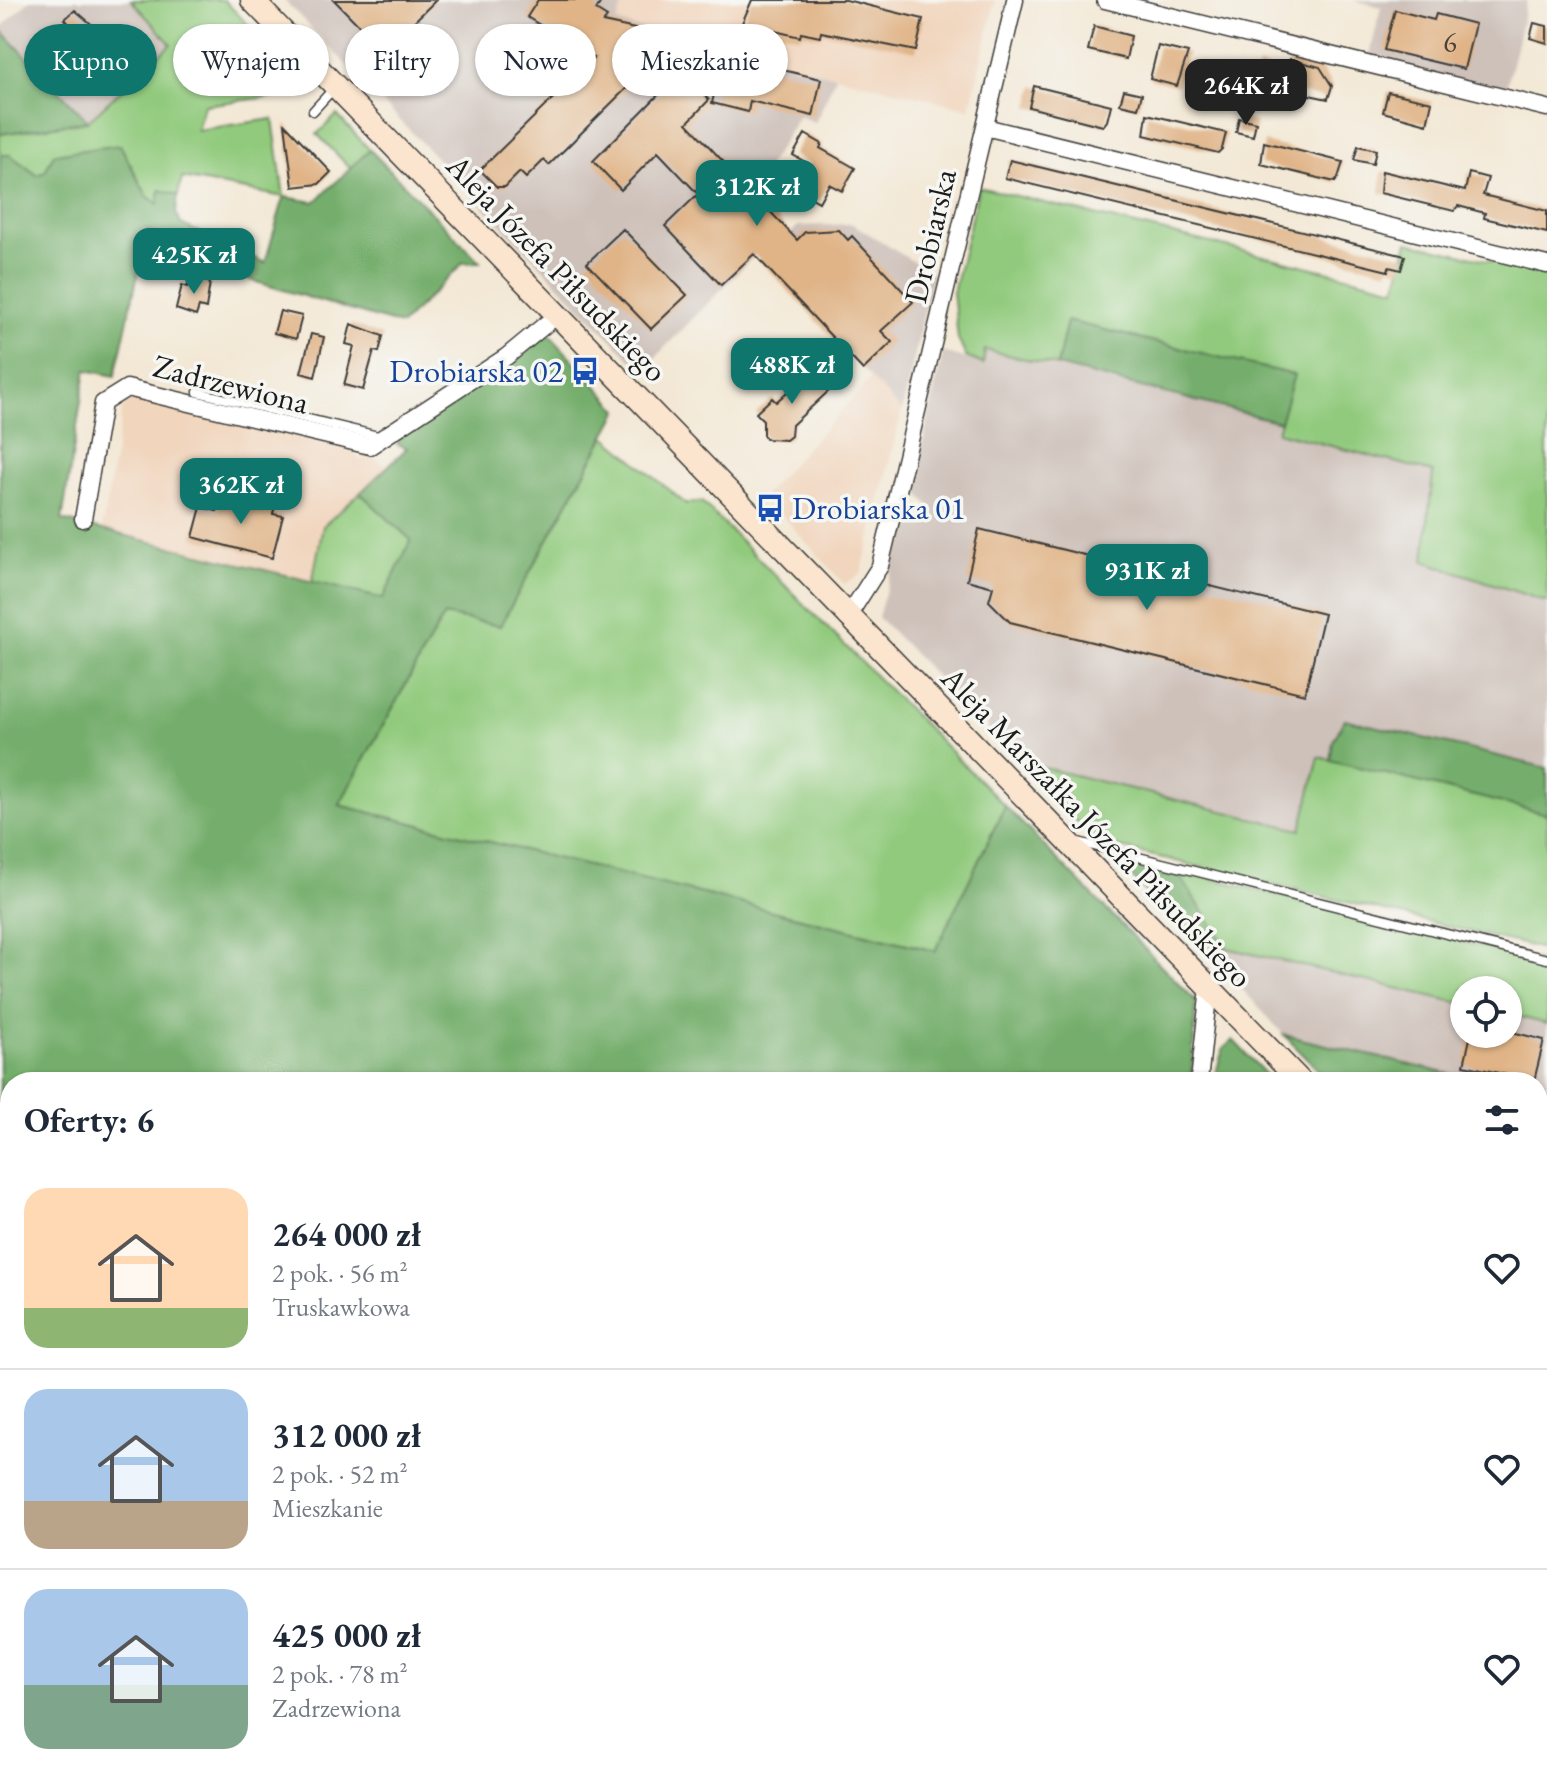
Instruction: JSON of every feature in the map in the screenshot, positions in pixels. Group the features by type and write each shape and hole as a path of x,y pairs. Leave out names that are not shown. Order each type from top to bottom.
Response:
{"main road":[{"name":"Aleja Józefa Piłsudskiego","path":"252,0 847,618"},
{"name":"Aleja Marszałka Józefa Piłsudskiego","path":"847,618 1291,1072"}],"street":[{"name":"Drobiarska","path":"847,618 880,566 1015,0"},
{"path":"1105,0 1547,108"},
{"path":"985,127 1547,265"},
{"path":"387,438 506,357 557,315"},
{"name":"Zadrzewiona","path":"83,519 103,403 127,388 370,446 387,438"},
{"path":"1200,1072 1209,987"}],"lane":[{"path":"313,111 335,86"},
{"path":"198,392 387,438"},
{"path":"1065,839 1547,959"}],"shaded area":[{"path":"30,0 131,0 153,24 24,24 24,54 0,29"},
{"path":"284,0 624,0 617,22 625,24 612,24 612,96 788,96 788,64 836,76 815,123 799,116 752,192 791,233 798,226 853,224 933,274 902,411 755,255 642,371 377,96 459,96 459,24 345,24 345,63 329,47 329,24 307,24"},
{"path":"624,0 995,0 970,109 788,64 788,24 617,22"},
{"path":"1353,0 1527,0 1505,93 1369,59 1381,7"},
{"path":"157,28 171,43 157,56"},
{"path":"64,96 115,96 88,121"},
{"path":"984,350 1280,422 1278,433 1433,472 1424,561 1547,602 1547,768 1345,719 1333,741 1330,760 1319,758 1302,830 1020,762 989,731 987,721 978,710 970,711 878,617 904,527 926,518 929,505 913,488 943,352 983,364"},
{"path":"871,378 902,411 861,574 844,584 764,495"},
{"path":"137,396 355,451 359,460 369,454 387,467 408,447 383,599 102,530 123,406"},
{"path":"1199,942 1450,1001 1450,1048 1522,1048 1522,1018 1547,1024 1547,1072 1441,1072 1284,1035"}],"green space":[{"path":"131,0 224,0 247,24 173,24 173,96 278,96 204,105 197,130 273,119 284,197 182,178 178,195 160,190 158,204 147,196 120,145 50,161 45,172 37,175 10,155 0,155 0,134 88,121 115,96 157,96 157,57 171,44 157,29 157,24 153,24"},
{"path":"0,29 24,54 24,96 64,96 88,121 0,134"},
{"path":"337,115 370,150 350,168 317,134"},
{"path":"120,145 147,196 158,204 160,190 178,195 176,213 181,224 265,263 284,197 315,202 370,150 480,262 463,263 401,325 253,281 148,230 115,376 86,370 62,520 383,599 411,540 360,493 407,448 397,444 402,436 548,333 619,410 500,626 444,615 339,805 935,951 1005,806 1196,1001 1192,1072 0,1072 0,155 10,155 37,175 45,172 54,154"},
{"path":"979,187 1396,288 1408,242 1547,274 1547,602 1424,561 1433,472 1277,432 1293,375 1067,321 1057,366 985,350 983,364 966,357 958,339 953,292"},
{"path":"1067,321 1294,375 1280,422 1057,366"},
{"path":"605,436 686,504 702,502 1005,806 936,951 339,805 444,615 500,626"},
{"path":"360,493 412,540 383,599 312,582 323,526"},
{"path":"1345,719 1547,768 1547,814 1330,760 1333,741"},
{"path":"1319,757 1547,814 1547,950 1096,842 1020,762 1301,830"},
{"path":"1107,854 1175,869 1227,948 1199,942"},
{"path":"1175,869 1547,963 1547,1024 1522,1018 1522,976 1450,976 1450,1001 1227,948"},
{"path":"1284,1035 1441,1072 1320,1072"},
{"path":"1233,1040 1263,1072 1216,1072 1223,1049"}],"building":[{"path":"334,0 436,0 412,24 358,24"},
{"path":"538,0 602,0 596,10 607,17 603,22 612,24 612,96 619,96 549,165 544,160 526,178 520,172 505,187 497,187 480,170 555,96 596,96 596,24 538,24 527,17"},
{"path":"752,0 846,0 923,19 916,51 821,32 820,37 801,33 800,37 788,34 788,24 742,23"},
{"path":"75,10 91,24 69,24 65,19"},
{"path":"1395,10 1434,20 1436,14 1475,24 1464,69 1384,50"},
{"path":"1534,23 1547,26 1547,43 1530,38"},
{"path":"1094,26 1131,36 1126,59 1088,50"},
{"path":"1158,46 1188,53 1177,86 1150,79"},
{"path":"1290,59 1320,67 1332,86 1328,99 1253,83 1258,65 1287,73"},
{"path":"788,71 821,79 813,116 750,101 748,112 712,103 714,96 788,96"},
{"path":"1034,86 1111,105 1107,121 1103,126 1029,107"},
{"path":"1124,90 1142,94 1138,108 1120,104"},
{"path":"1388,92 1432,102 1427,124 1383,112"},
{"path":"657,96 705,96 709,100 687,123 797,240 805,232 839,230 848,240 852,236 913,302 881,331 892,342 863,370 754,254 721,285 665,226 698,194 658,152 621,190 593,161"},
{"path":"1147,114 1226,133 1222,149 1218,153 1144,135"},
{"path":"1239,118 1256,122 1253,136 1236,132"},
{"path":"285,124 331,172 319,184 293,187"},
{"path":"805,134 822,144 820,148 855,168 842,191 829,184 819,202 795,188 809,164 793,155"},
{"path":"1264,142 1343,162 1338,178 1335,182 1261,164"},
{"path":"1358,146 1376,150 1373,164 1354,160"},
{"path":"1010,160 1405,256 1401,270 1389,267 1388,271 1005,178"},
{"path":"1382,171 1465,191 1469,173 1488,178 1483,195 1547,211 1547,233 1484,218 1485,213 1458,206 1454,211 1380,193"},
{"path":"623,229 687,295 651,329 587,263"},
{"path":"190,277 210,282 206,309 199,307 196,316 176,309 182,285 188,287"},
{"path":"280,311 302,316 296,339 274,333"},
{"path":"351,324 383,336 379,352 374,351 363,390 344,385 354,346 346,344"},
{"path":"311,334 324,337 315,377 301,373"},
{"path":"814,368 832,388 792,425 791,436 786,440 767,439 763,435 763,420 756,413 772,398 776,402"},
{"path":"242,497 275,506 273,514 283,516 272,558 193,537 201,507 217,511 222,501 240,505"},
{"path":"979,529 1324,614 1305,694 1010,622 989,601 993,587 967,580"},
{"path":"1522,1034 1544,1040 1536,1072 1495,1072 1464,1065 1468,1048 1522,1048"}],"place":[{"name":"Drobiarska 02","path":"585,371"},
{"name":"Drobiarska 01","path":"770,508"}]}
